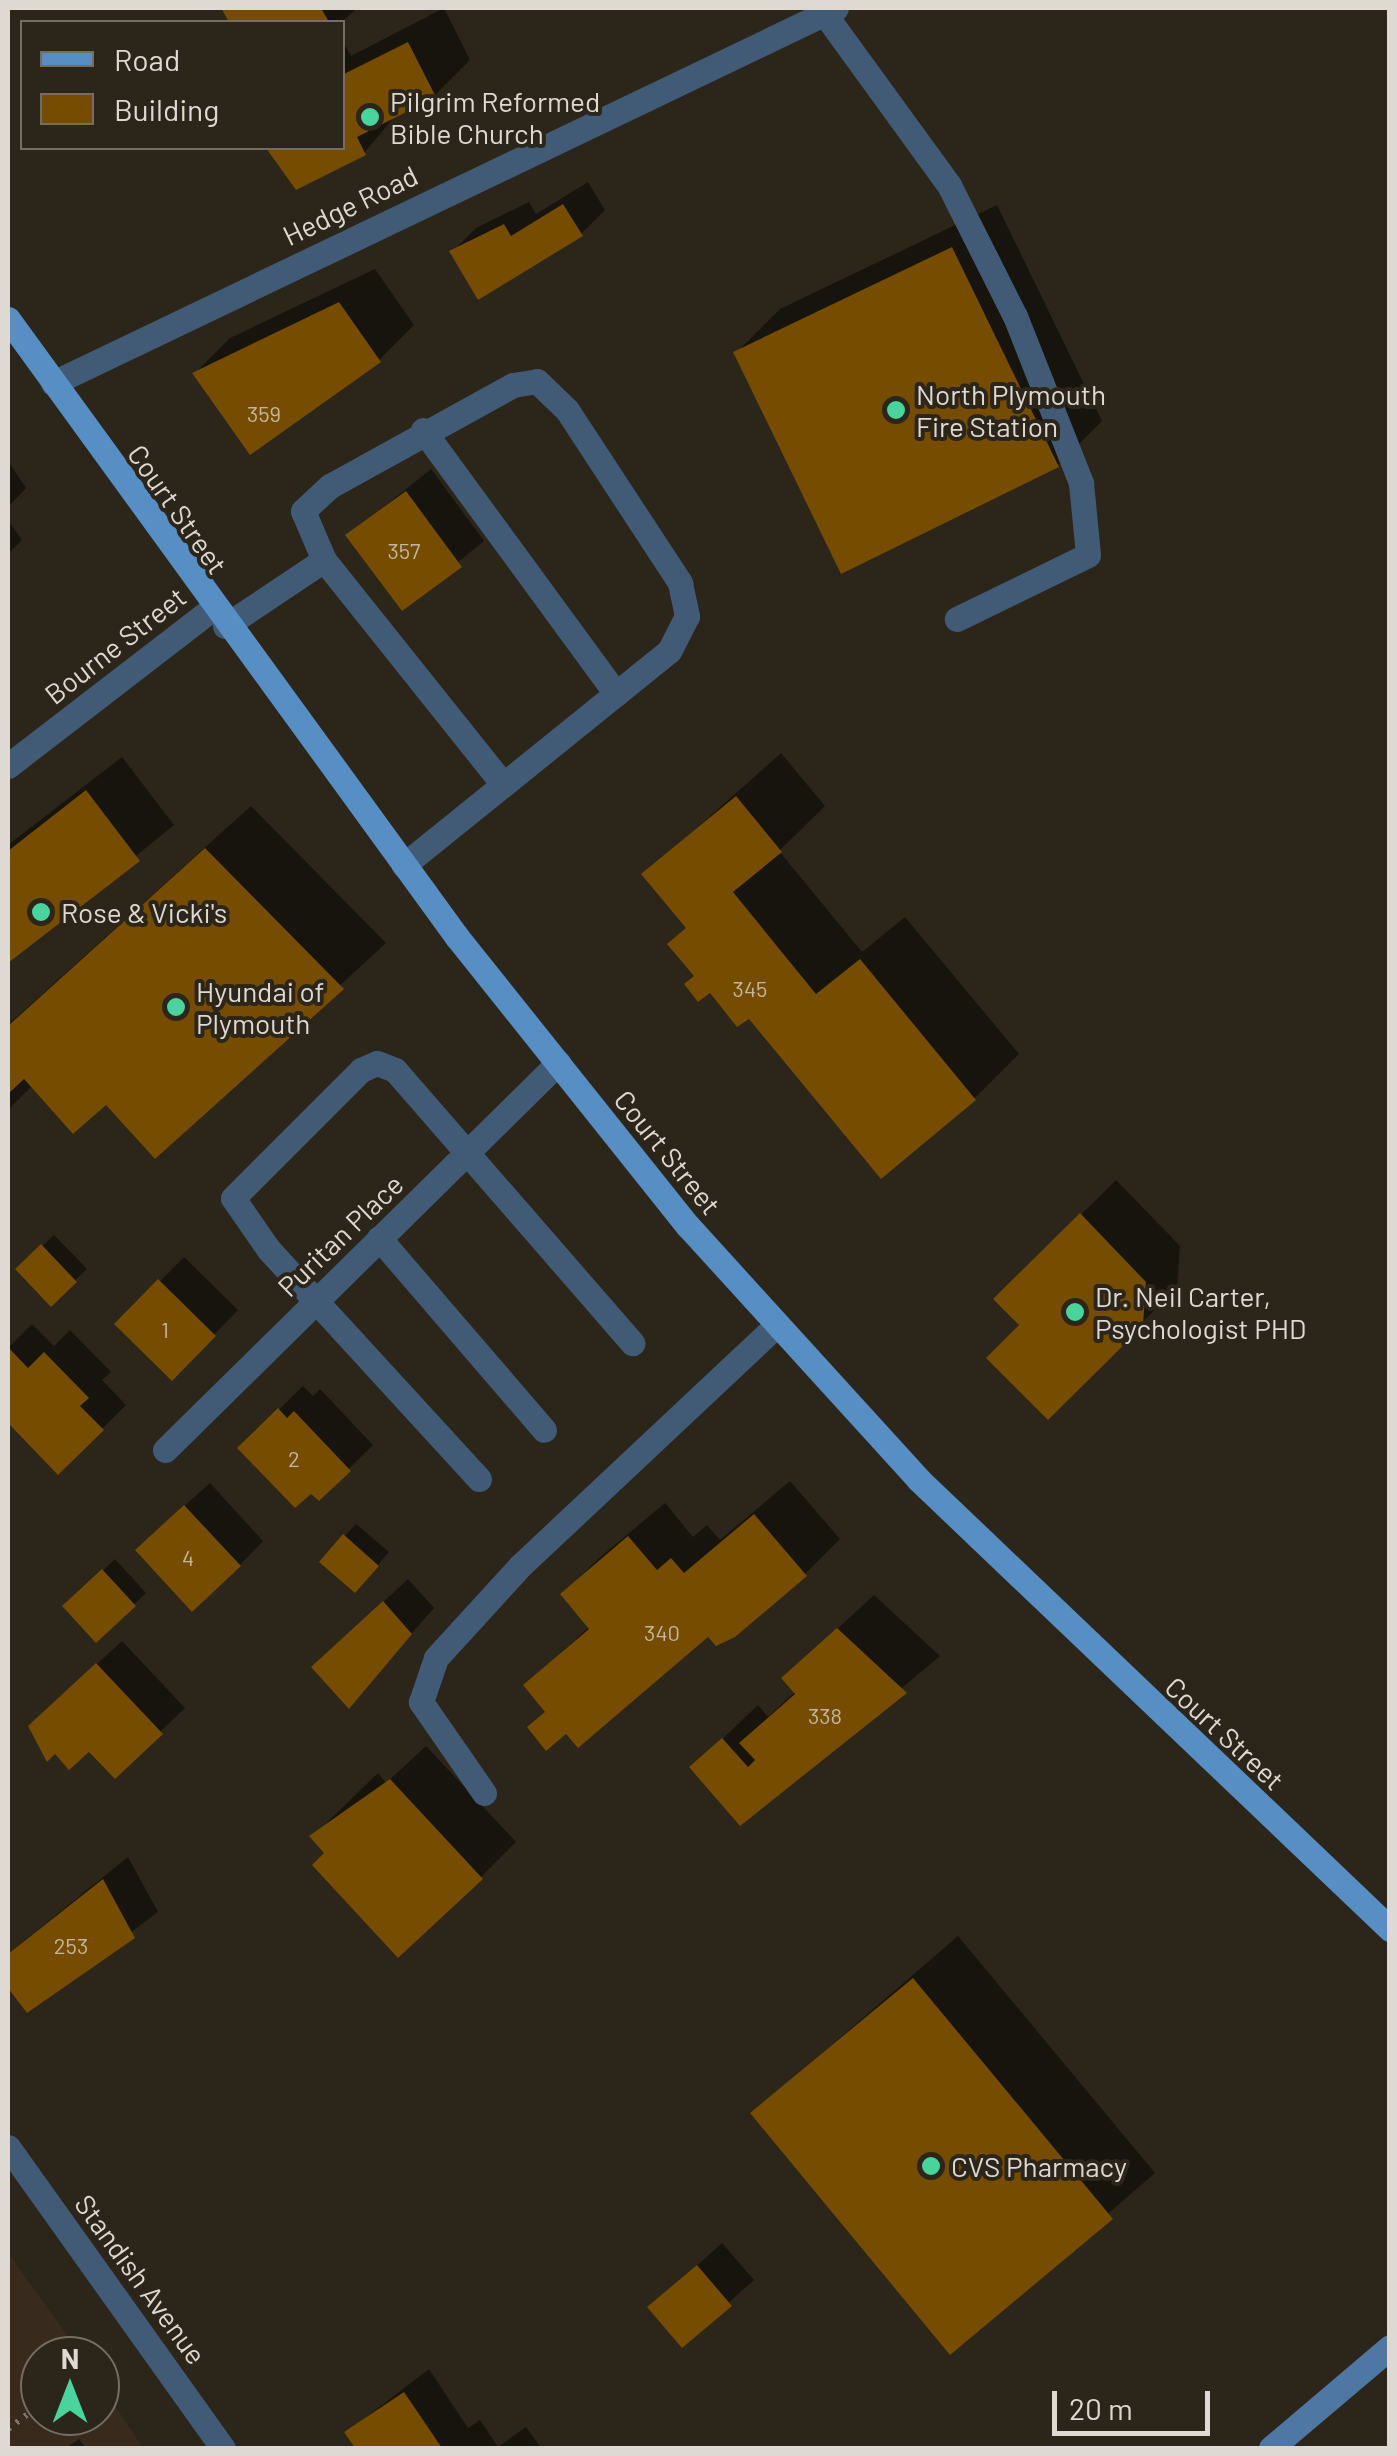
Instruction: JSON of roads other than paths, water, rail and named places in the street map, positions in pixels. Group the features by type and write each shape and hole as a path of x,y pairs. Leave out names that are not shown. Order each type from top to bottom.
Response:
{"main road":[{"name":"Court Street","path":"8,319 218,618 404,865 558,1064 776,1326 943,1504 1390,1929"},
{"path":"1271,2448 1390,2347"}],"street":[{"name":"Hedge Road","path":"53,383 830,10"},
{"path":"830,10 949,185 1015,316 1081,483 1088,555 956,619"},
{"path":"404,865 669,651 687,616 680,583 567,410 537,381 474,400 307,503 306,532 324,560 503,784"},
{"path":"423,430 616,694"},
{"name":"Bourne Street","path":"8,766 218,618 324,560"},
{"path":"479,1478 240,1217 234,1198 246,1176 378,1062 469,1151 632,1344"},
{"name":"Puritan Place","path":"164,1450 558,1064"},
{"path":"380,1238 544,1430"},
{"path":"484,1793 421,1702 436,1658 520,1566 776,1326"},
{"name":"Standish Avenue","path":"9,2153 222,2448"}],"place":[{"name":"Pilgrim Reformed Bible Church","path":"370,117"},
{"name":"North Plymouth Fire Station","path":"896,410"},
{"name":"Rose & Vicki's","path":"41,912"},
{"name":"Hyundai of Plymouth","path":"176,1007"},
{"name":"Dr. Neil Carter, Psychologist PHD","path":"1075,1312"},
{"name":"CVS Pharmacy","path":"931,2166"}]}
